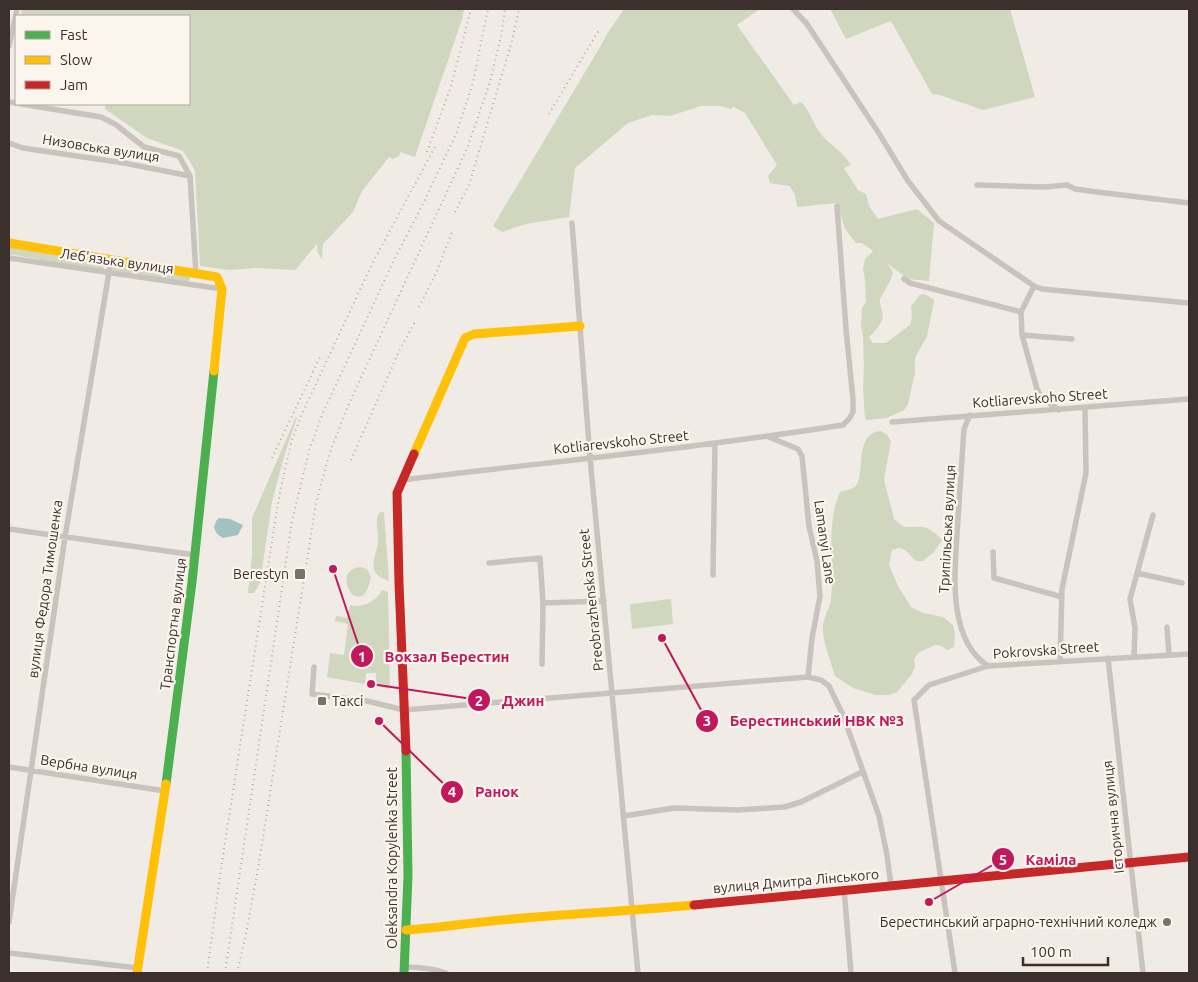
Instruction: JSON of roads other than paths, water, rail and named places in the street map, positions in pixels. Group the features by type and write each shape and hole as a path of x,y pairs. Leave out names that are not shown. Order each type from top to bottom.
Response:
{"street":[{"path":"793,9 807,24 908,181 938,221 1034,286 1042,289 1189,303"},
{"path":"9,46 15,18"},
{"path":"28,105 100,116 115,124 144,147 179,156 190,176 196,274"},
{"name":"Низовська вулиця","path":"9,143 23,148 124,163 190,176"},
{"path":"978,185 1045,187 1067,185 1075,189 1189,203"},
{"name":"Kotliarevskoho Street","path":"402,480 715,444 843,425 853,412 853,399 837,206"},
{"name":"Preobrazhenska Street","path":"572,223 590,458 638,973"},
{"name":"Леб'язька вулиця","path":"9,244 217,277"},
{"name":"Леб'язька вулиця","path":"9,258 108,274 222,289"},
{"name":"вулиця Федора Тимошенка","path":"9,922 65,537 111,260"},
{"name":"Транспортна вулиця","path":"138,971 165,791 196,555 222,289 217,277"},
{"path":"904,279 910,283 1021,312"},
{"path":"1034,286 1021,312 1022,335 1037,389 1042,397 1059,410"},
{"name":"Oleksandra Kopylenka Street","path":"404,970 408,799 397,493 465,338 474,334 580,326"},
{"path":"1022,335 1072,339"},
{"name":"Kotliarevskoho Street","path":"892,422 1189,399"},
{"path":"1060,662 1062,597 1086,473 1084,408"},
{"name":"Трипільська вулиця","path":"970,415 964,429 954,588 962,630 972,652 988,666"},
{"name":"Lamanyi Lane","path":"769,436 798,450 802,456 809,526 817,561 820,596 812,638 808,677"},
{"path":"713,575 715,444"},
{"path":"1134,657 1136,628 1130,598 1153,515"},
{"path":"9,529 196,555"},
{"path":"992,552 994,578 1062,597"},
{"path":"489,563 540,558 543,603 542,664"},
{"path":"1137,573 1182,583"},
{"path":"543,603 604,601"},
{"path":"1167,627 1168,655"},
{"name":"Pokrovska Street","path":"942,881 914,700 929,685 988,666 1189,654"},
{"name":"Історична вулиця","path":"1108,658 1143,973"},
{"path":"314,667 312,694 367,702 404,710 808,677 821,680 829,686 843,715 879,816 891,886"},
{"name":"Вербна вулиця","path":"9,767 165,791"},
{"path":"624,816 674,808 738,810 784,807 801,802 862,772"},
{"name":"вулиця Дмитра Лінського","path":"406,930 500,920 633,911 844,889 1189,857"},
{"path":"942,881 955,973"},
{"path":"844,889 851,973"},
{"path":"9,954 138,971"},
{"path":"404,970 421,967 446,973"}],"water":[{"path":"219,518 230,519 243,525 238,535 223,538 217,534 214,528"}],"railway":[{"path":"427,152 451,86 471,9"},
{"path":"225,973 292,521 309,451 322,415 393,262 457,132 473,82 488,9"},
{"path":"237,973 258,869 316,503 329,455 347,408 468,146 490,82 501,36 505,9"},
{"path":"455,212 469,185 512,41 519,9"},
{"path":"549,114 599,30"},
{"path":"207,973 222,862 277,509 292,440 301,416 373,262 436,145"},
{"path":"419,307 437,271 452,232"},
{"path":"351,460 400,349 416,320"},
{"path":"272,458 320,357"}],"place":[{"name":"Вокзал Берестин","path":"333,569"},
{"name":"Berestyn","path":"300,574"},
{"name":"Берестинський НВК №3","path":"662,638"},
{"name":"Джин","path":"371,684"},
{"name":"Таксі","path":"322,701"},
{"name":"Ранок","path":"379,721"},
{"name":"Каміла","path":"929,902"},
{"name":"Берестинський аграрно-технічний коледж","path":"1167,922"}]}
